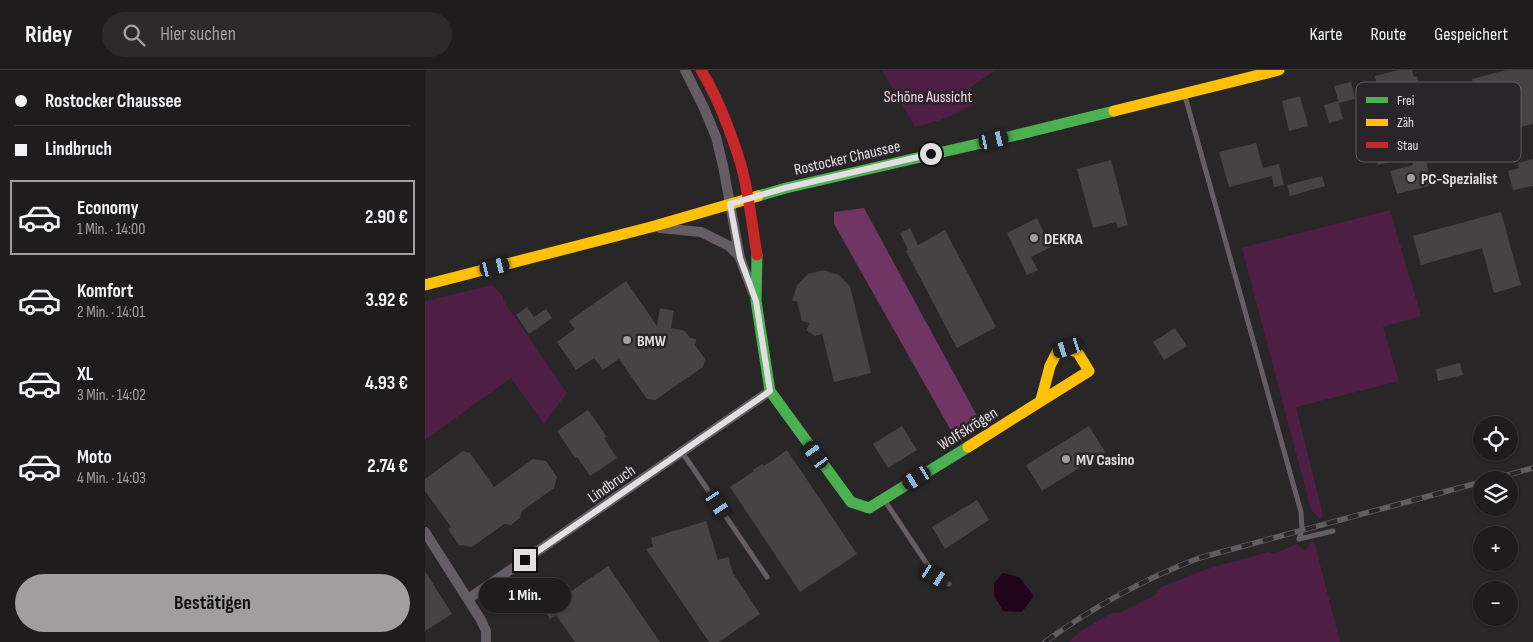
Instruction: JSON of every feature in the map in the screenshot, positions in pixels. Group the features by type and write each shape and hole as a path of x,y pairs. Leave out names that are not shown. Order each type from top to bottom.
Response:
{"main road":[{"name":"Wolfskrögen","path":"701,70 714,92 741,166 757,258 756,301 770,391 851,502 869,508 1089,370 1078,352 1068,348 1057,352 1050,366 1041,400"},
{"name":"Rostocker Chaussee","path":"425,284 651,227 785,188 1007,137 1184,93 1259,72 1279,70"}],"street":[{"name":"Wolfskrögen","path":"685,70 705,108 716,137 740,258 756,301"},
{"name":"Wolfskrögen","path":"651,227 701,232 729,246 740,258"},
{"name":"Lindbruch","path":"468,599 770,391"},
{"path":"425,532 481,620 486,632 486,642"}],"lane":[{"path":"1184,93 1301,512 1302,530 1299,539 1333,531"},
{"path":"682,452 767,577"},
{"path":"884,499 935,576 949,584"}],"green space":[{"name":"Schöne Aussicht","path":"882,70 996,70 965,91 973,105 941,120 915,127"},
{"path":"1390,210 1421,316 1383,327 1399,381 1296,407 1323,515 1321,520 1311,510 1242,248"},
{"path":"492,285 503,296 503,300 567,393 544,424 511,378 425,440 425,301"},
{"path":"1314,541 1340,642 1069,642 1078,633 1111,613 1120,613 1155,595 1161,587 1207,569 1268,552 1273,554 1297,544 1303,550 1308,548 1310,542"}],"shaded area":[{"path":"864,208 982,425 957,441 834,224 834,212"},
{"path":"1003,573 1019,577 1034,596 1022,612 1003,611 994,595 994,583"}],"building":[{"path":"1399,70 1412,70 1414,77 1417,76 1419,82 1376,82 1375,76"},
{"path":"1506,70 1533,70 1533,124 1521,127 1521,82 1473,82 1472,79"},
{"path":"1351,82 1355,99 1339,103 1334,86"},
{"path":"1300,96 1308,126 1289,131 1282,101"},
{"path":"1338,101 1343,119 1329,123 1324,105"},
{"path":"1256,143 1263,168 1279,164 1284,185 1274,187 1272,176 1229,187 1219,152"},
{"path":"1533,159 1533,186 1513,190 1508,171 1519,168 1517,163"},
{"path":"1111,160 1128,225 1118,228 1116,222 1093,228 1077,169"},
{"path":"1377,162 1388,162 1378,165"},
{"name":"PC-Spezialist","path":"1412,162 1426,162 1432,185 1397,194 1390,171 1413,165"},
{"path":"1322,176 1325,186 1290,196 1287,185"},
{"path":"1501,212 1521,285 1494,293 1482,248 1421,265 1413,236"},
{"path":"1037,218 1051,247 1031,257 1038,270 1027,275 1007,233"},
{"path":"910,228 918,245 945,230 996,327 957,348 906,251 908,250 900,233"},
{"path":"824,270 839,275 850,286 871,373 834,382 822,334 815,336 806,330 810,323 802,321 797,301 792,301 797,285 808,274"},
{"name":"BMW","path":"626,281 657,326 660,308 674,311 671,328 685,331 690,338 696,339 695,345 705,359 703,367 655,400 647,399 619,359 603,370 594,358 576,370 557,342 575,329 569,321"},
{"path":"527,307 534,317 546,309 552,318 529,334 516,315"},
{"path":"1175,328 1187,346 1164,360 1153,342"},
{"path":"1460,363 1463,375 1438,381 1436,369"},
{"path":"588,410 607,437 604,438 617,458 590,476 557,431"},
{"path":"902,426 917,450 888,468 873,444"},
{"name":"MV Casino","path":"1089,426 1105,452 1042,491 1026,465"},
{"path":"787,450 857,554 800,592 730,487 762,464 764,466"},
{"path":"463,451 470,453 494,487 533,459 546,461 557,477 554,488 522,511 520,518 511,525 504,524 472,547 459,545 448,529 451,527 425,491 425,479"},
{"path":"977,500 989,520 945,549 932,527"},
{"path":"706,521 718,560 728,557 733,573 760,614 719,642 709,642 646,549 653,547 651,538"},
{"path":"608,566 660,642 575,642 556,615 550,619 544,610"},
{"path":"425,571 452,614 425,631"}],"railway":[{"path":"1518,472 1533,468"},
{"path":"1045,642 1119,595 1158,575 1199,558 1473,484"}],"traffic: fast":[{"path":"758,196 1114,111"},
{"path":"757,255 756,301 770,391 851,502 869,508 968,447"}],"traffic: slow":[{"path":"1114,111 1279,70"},
{"path":"425,285 651,227 758,196"},
{"path":"968,447 1089,371 1078,353 1068,348 1057,352 1050,366 1041,400"}],"traffic: jam":[{"path":"701,70 724,116 741,165 757,255"}],"place":[{"name":"PC-Spezialist","path":"1411,178"},
{"name":"DEKRA","path":"1034,238"},
{"name":"BMW","path":"627,340"},
{"name":"MV Casino","path":"1066,459"}],"route":[{"path":"525,560 770,391 756,301 740,258 730,204 785,188 931,154"}]}
